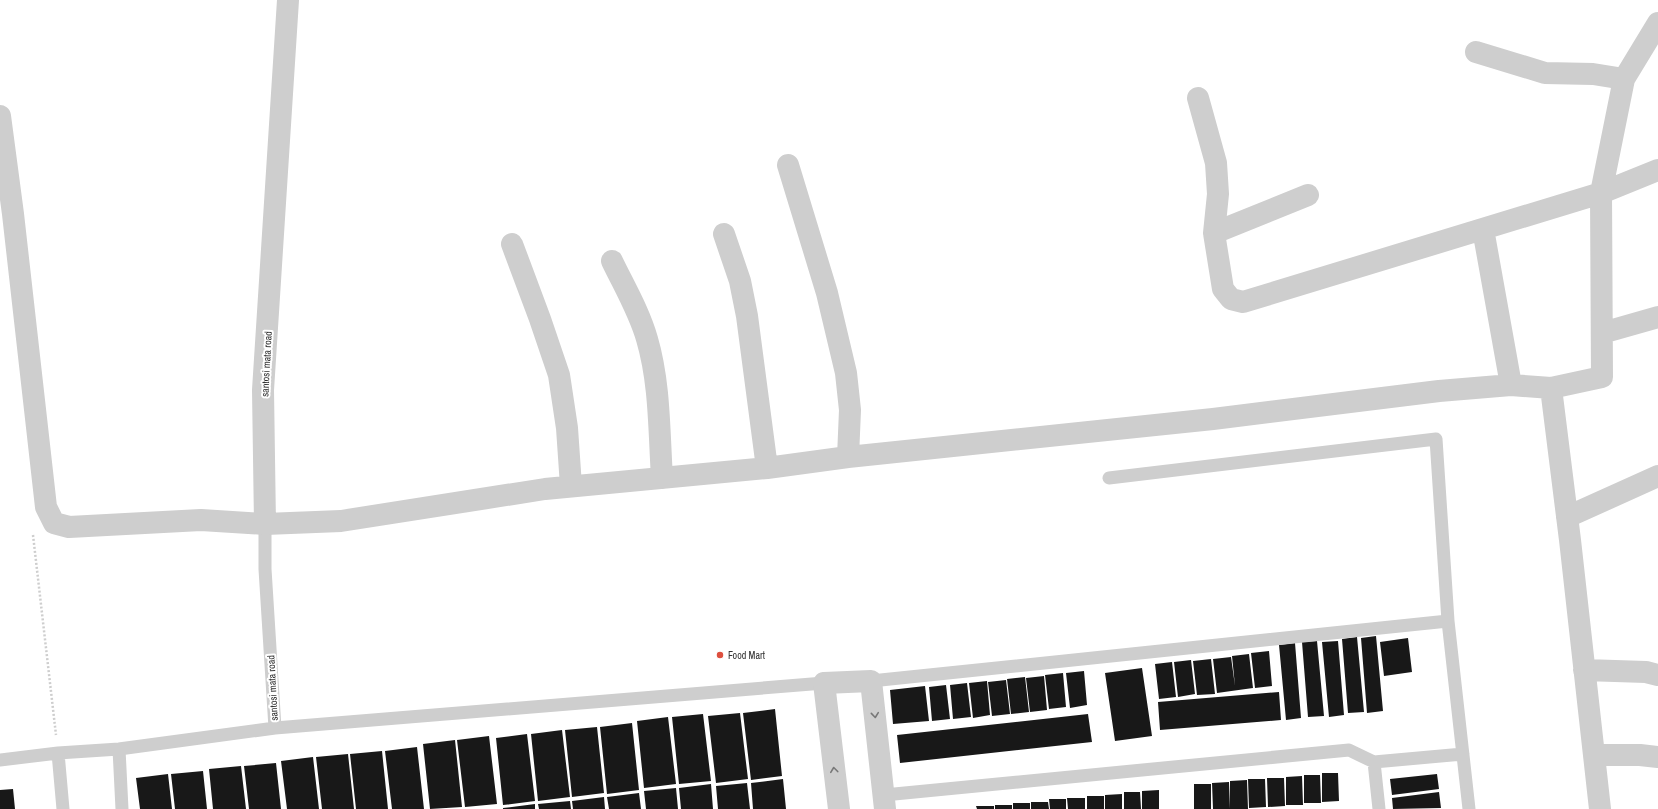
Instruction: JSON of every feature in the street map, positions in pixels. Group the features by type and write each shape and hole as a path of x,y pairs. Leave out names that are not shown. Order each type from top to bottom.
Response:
{"street":[{"name":"santosi mata road","path":"265,524 263,390 288,0"},
{"path":"0,116 13,214 46,507 54,524 69,527 201,520 265,524 341,521 571,486 767,468 848,457 1205,420 1439,391 1511,385 1551,388 1602,377 1602,193 1624,80 1658,23"},
{"path":"1476,52 1545,73 1593,74 1624,80"},
{"path":"1198,98 1216,163 1218,194 1214,232 1223,289 1231,299 1243,302 1602,193 1658,170"},
{"path":"788,165 827,293 846,373 850,410 848,457"},
{"path":"1214,232 1308,195"},
{"path":"1483,229 1511,385"},
{"path":"724,234 740,281 747,316 767,468"},
{"path":"512,244 559,375 567,428 571,486"},
{"path":"612,261 639,317 647,339 653,366 657,397 662,478"},
{"path":"1602,333 1658,317"},
{"path":"1551,388 1600,809"},
{"path":"1567,517 1658,476"},
{"path":"1584,670 1646,672 1658,675"},
{"path":"839,809 824,684 871,681 885,802"},
{"path":"1594,755 1640,755 1658,757"}],"lane":[{"path":"1110,478 1436,439 1448,621 1469,809"},
{"name":"santosi mata road","path":"265,524 265,569 275,728"},
{"path":"871,681 1448,621"},
{"path":"0,760 58,753 119,749 275,728 824,684"},
{"path":"119,749 122,809"},
{"path":"885,802 1349,750 1374,762 1463,754"},
{"path":"58,753 63,809"},
{"path":"1374,762 1379,809"}],"building":[{"path":"1376,636 1383,711 1367,713 1361,638"},
{"path":"1357,637 1364,712 1348,713 1342,639"},
{"path":"1408,638 1412,672 1384,676 1380,642"},
{"path":"1317,641 1324,716 1308,717 1302,642"},
{"path":"1338,641 1344,715 1329,717 1322,642"},
{"path":"1295,643 1301,718 1286,720 1279,645"},
{"path":"1269,651 1272,686 1255,688 1251,653"},
{"path":"1249,654 1253,688 1217,693 1213,659 1231,657 1235,686 1232,656"},
{"path":"1211,659 1215,694 1197,695 1193,661"},
{"path":"1191,660 1195,694 1178,697 1174,662"},
{"path":"1172,662 1176,697 1159,699 1155,664"},
{"path":"1142,668 1152,736 1115,741 1105,673"},
{"path":"1084,671 1087,705 1070,708 1066,673"},
{"path":"1063,673 1066,707 1049,709 1045,675"},
{"path":"1044,676 1047,710 1030,712 1026,678"},
{"path":"1025,677 1029,712 1011,714 1007,679"},
{"path":"1006,680 1010,714 992,716 988,682"},
{"path":"987,681 990,715 973,718 969,683"},
{"path":"967,683 971,717 953,719 950,685"},
{"path":"946,685 950,719 932,721 929,687"},
{"path":"925,686 929,721 893,724 890,690"},
{"path":"1279,692 1281,720 1160,730 1158,702"},
{"path":"775,709 782,776 751,780 743,713"},
{"path":"740,713 748,779 716,783 708,716"},
{"path":"703,714 711,781 679,784 672,717"},
{"path":"1088,714 1092,742 900,763 897,735"},
{"path":"668,717 676,784 644,788 637,721"},
{"path":"632,723 639,790 607,794 600,727"},
{"path":"597,727 604,793 572,797 565,730"},
{"path":"562,730 570,797 538,801 531,734"},
{"path":"527,734 535,801 503,805 496,738"},
{"path":"489,736 497,804 465,807 457,740"},
{"path":"455,740 462,807 430,809 423,744"},
{"path":"417,747 424,809 392,809 385,751"},
{"path":"382,751 388,809 356,809 350,754"},
{"path":"348,754 354,809 322,809 316,757"},
{"path":"313,757 319,809 287,809 281,761"},
{"path":"276,763 281,809 249,809 244,766"},
{"path":"241,766 246,809 213,809 209,769"},
{"path":"203,771 207,809 175,809 171,774"},
{"path":"1322,773 1338,773 1339,801 1322,802"},
{"path":"168,774 172,809 140,809 136,778"},
{"path":"1437,774 1439,789 1392,795 1390,779"},
{"path":"1304,775 1320,775 1321,803 1304,803"},
{"path":"1302,776 1303,805 1286,805 1286,777"},
{"path":"1267,778 1284,778 1285,806 1268,807"},
{"path":"783,779 786,809 753,809 751,783"},
{"path":"1248,779 1265,779 1266,807 1249,808"},
{"path":"1247,780 1248,809 1230,809 1230,781"},
{"path":"1229,782 1230,809 1213,809 1212,783"},
{"path":"747,783 750,809 718,809 716,786"},
{"path":"711,784 713,809 681,809 679,788"},
{"path":"1194,784 1211,784 1211,809 1194,809"},
{"path":"676,788 678,809 646,809 644,791"},
{"path":"13,789 15,809 0,809 0,790"},
{"path":"1159,790 1159,809 1142,809 1142,791"},
{"path":"1124,792 1140,792 1141,809 1124,809"},
{"path":"1439,792 1441,808 1393,809 1392,798"},
{"path":"639,793 641,809 609,809 607,797"},
{"path":"1122,794 1122,809 1105,809 1105,795"},
{"path":"1087,796 1104,796 1104,809 1087,809"},
{"path":"604,797 605,809 573,809 572,801"},
{"path":"1067,798 1085,798 1085,809 1068,809"},
{"path":"1049,799 1066,799 1066,809 1050,809"},
{"path":"570,801 571,809 539,809 538,804"},
{"path":"1031,802 1048,802 1049,809 1031,809"},
{"path":"1013,803 1030,803 1030,809 1013,809"},
{"path":"535,804 535,809 503,809 503,808"},
{"path":"995,805 1012,805 1012,809 995,809"},
{"path":"976,806 994,806 994,809 977,809"}],"place":[{"name":"Food Mart","path":"720,655"}]}
